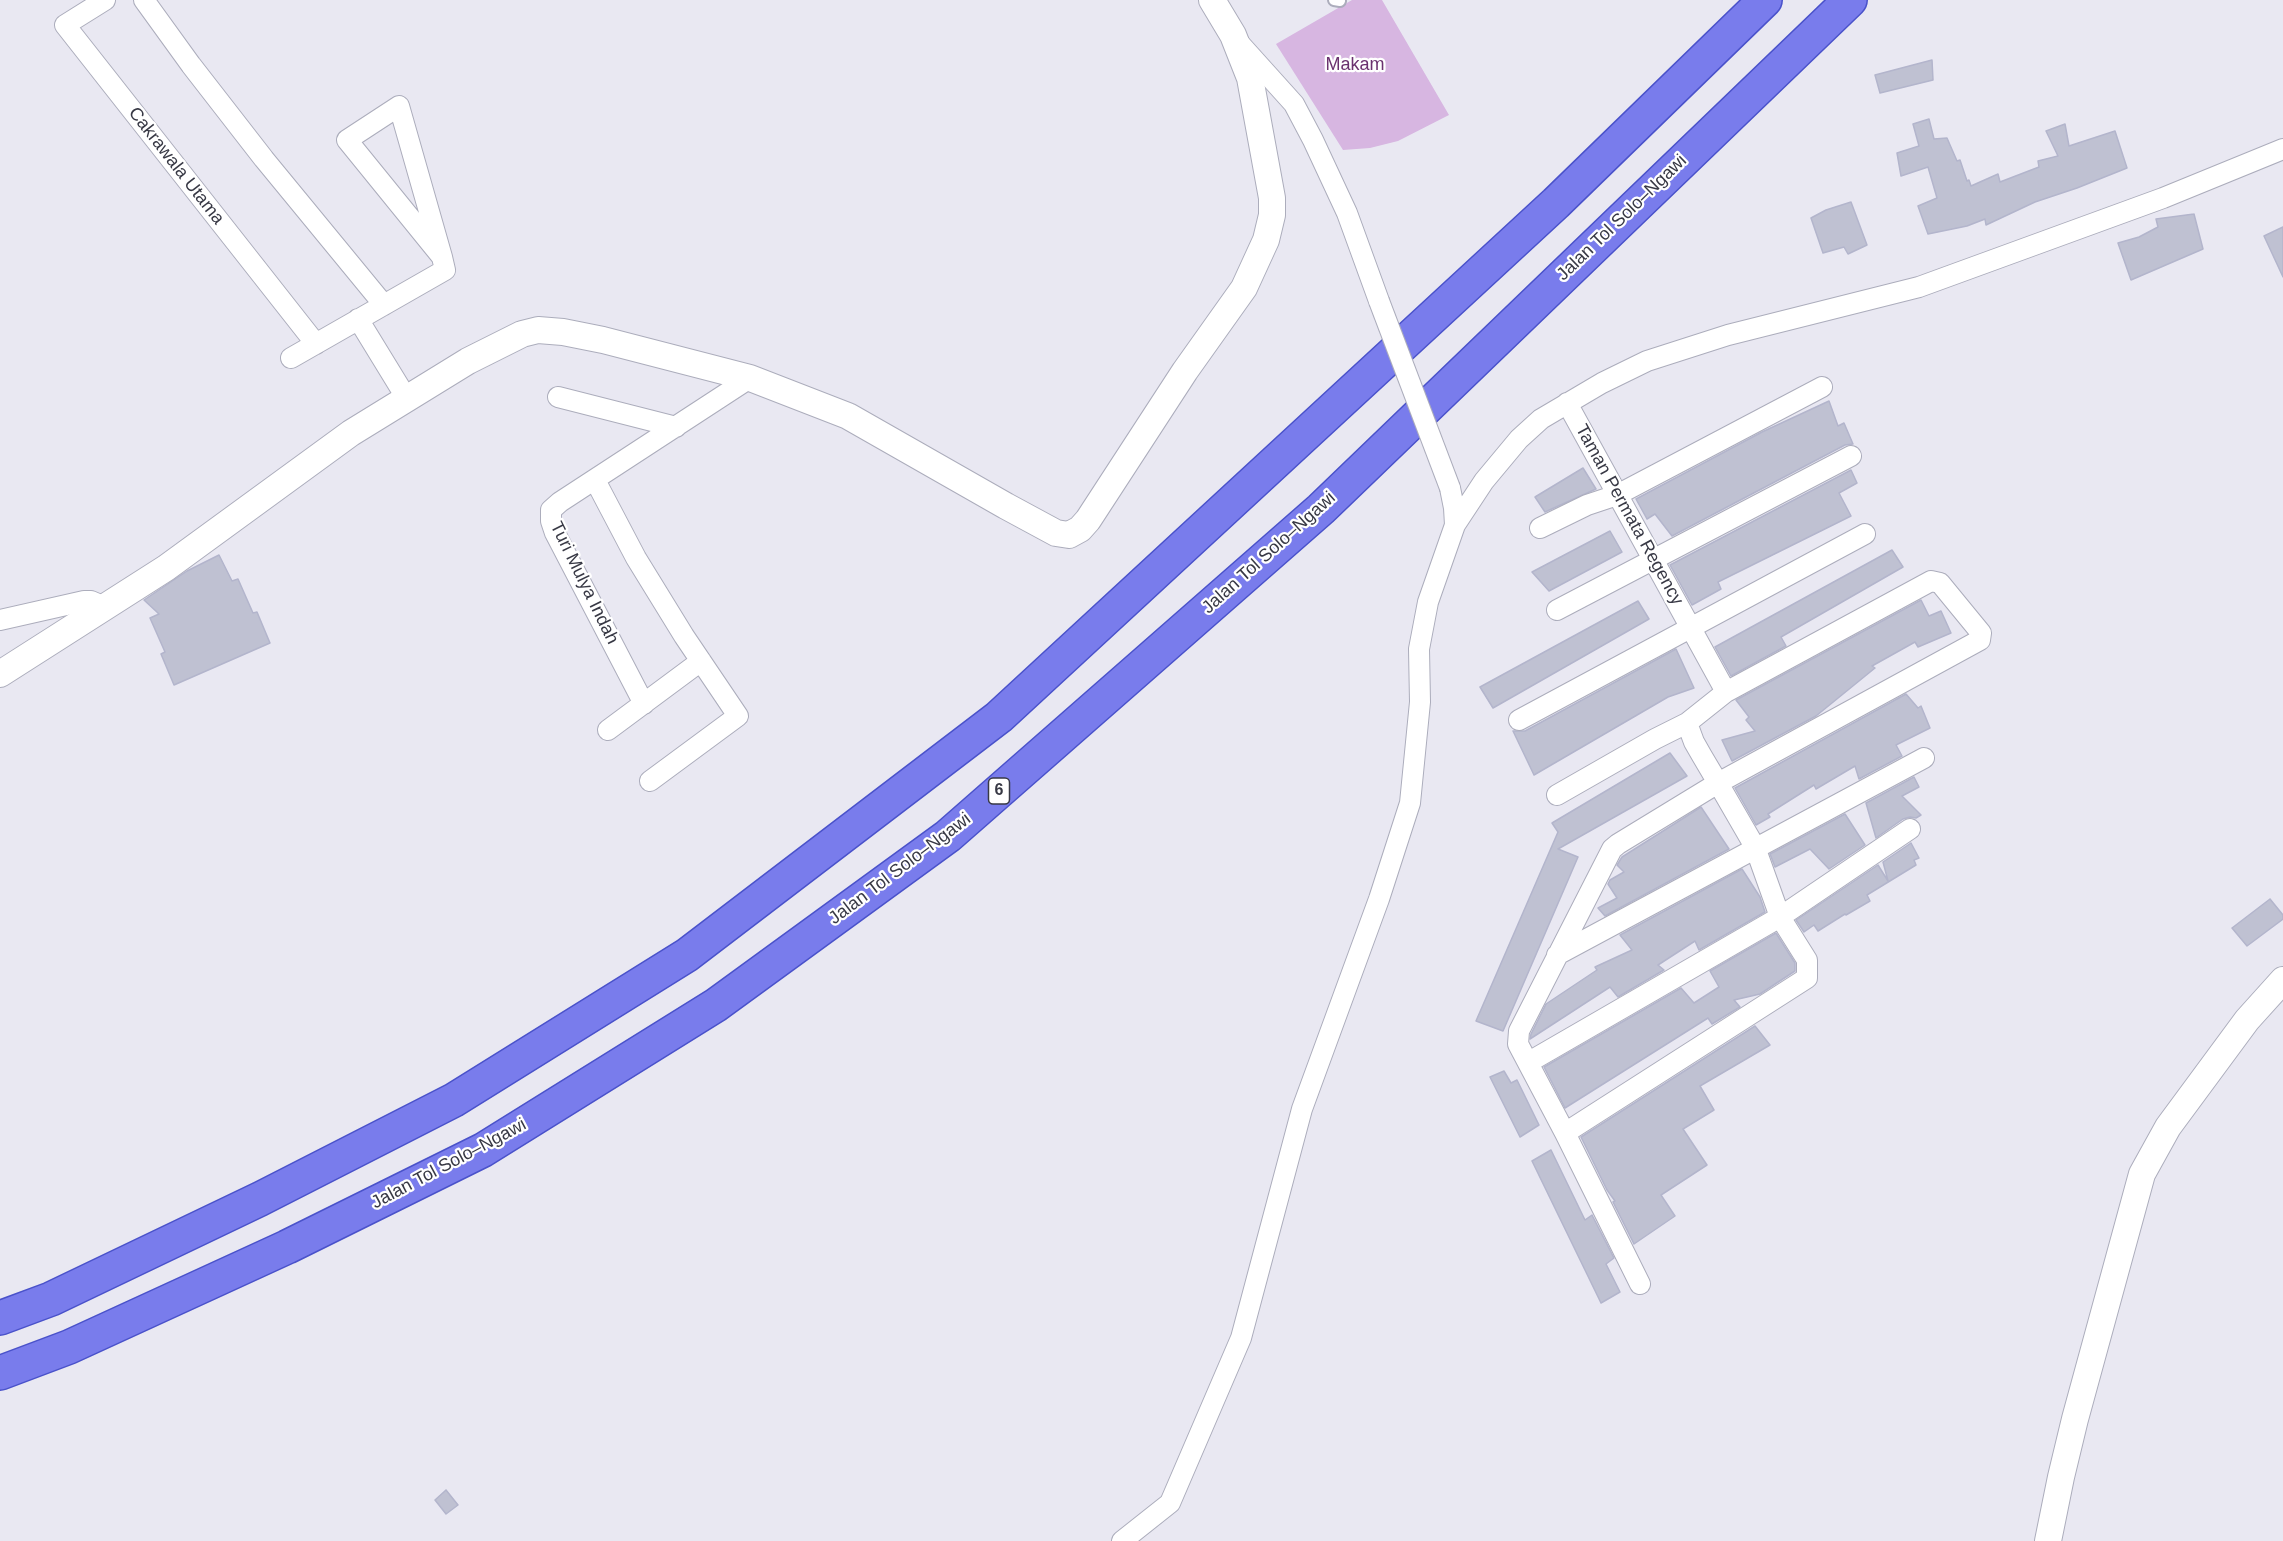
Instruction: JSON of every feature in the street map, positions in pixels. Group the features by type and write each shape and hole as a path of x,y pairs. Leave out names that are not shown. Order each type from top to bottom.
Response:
{"highway":[{"path":"0,1318 51,1299 260,1199 454,1101 687,955 999,717 1556,203 1765,0"},
{"name":"Jalan Tol Solo–Ngawi","path":"0,1373 69,1347 277,1252 483,1150 716,1005 948,836 1321,509 1850,0"}],"street":[{"name":"Cakrawala Utama","path":"105,0 65,25 316,344"},
{"path":"144,0 191,66 264,159 384,305"},
{"path":"0,674 166,568 351,433 495,346 522,334 538,330 563,332 603,340 750,378 848,416 1056,533 1069,535 1080,529 1185,371 1244,288 1266,240 1272,215 1269,179 1250,78 1233,35 1212,0"},
{"path":"1233,35 1294,104 1347,213 1450,488 1455,525"},
{"path":"291,358 445,270 442,257 439,246 399,105 346,140 442,257"},
{"path":"1122,1541 1170,1503 1241,1338 1302,1109 1379,899 1410,803 1420,702 1419,649 1428,602 1455,525 1484,481 1519,439 1541,419 1567,403 1647,361 1728,335 1919,287 2163,198 2283,149"},
{"path":"358,319 407,399"},
{"name":"Turi Mulya Indah","path":"644,704 551,521 551,510 750,378"},
{"path":"1540,528 1587,505 1617,495 1822,387"},
{"path":"558,397 676,427"},
{"name":"Taman Permata Regency","path":"1567,403 1726,692"},
{"path":"1557,610 1851,456"},
{"path":"595,480 636,558 738,716 650,781"},
{"path":"1519,720 1864,534"},
{"path":"1557,795 1654,739 1687,723 1726,692 1931,581 1940,583 1981,636 1977,642 1718,783 1612,849 1557,955 1518,1036 1518,1044 1640,1284"},
{"path":"0,620 84,601 91,601 105,607"},
{"path":"608,730 701,661"},
{"path":"1565,1133 1807,978 1807,960 1780,917 1755,847 1694,742 1687,723"},
{"path":"1557,955 1924,758"},
{"path":"1528,1062 1780,917 1910,829"},
{"path":"2048,1541 2073,1428 2142,1174 2168,1127 2247,1020 2283,980"}],"green space":[{"name":"Makam","path":"1352,0 1382,0 1449,115 1398,141 1370,148 1343,150 1276,44"}],"building":[{"path":"1932,60 1933,80 1880,93 1875,75"},
{"path":"1929,119 1934,139 1947,138 1971,186 1998,174 2000,182 2039,167 2038,161 2058,156 2046,131 2065,124 2069,146 2115,131 2127,168 2035,202 1986,225 1985,219 1967,226 1928,234 1918,206 1937,198 1928,167 1901,176 1897,153 1919,146 1913,124"},
{"path":"1851,202 1867,245 1848,254 1844,247 1823,253 1811,218 1826,210"},
{"path":"2194,214 2203,249 2131,280 2118,243 2139,237 2158,227 2156,219"},
{"path":"2283,227 2283,277 2264,236"},
{"path":"1829,401 1838,426 1844,423 1853,444 1845,445 1672,536 1655,514 1647,519 1636,499 1762,432"},
{"path":"1583,468 1596,489 1545,512 1535,497"},
{"path":"1851,470 1857,483 1839,493 1851,516 1718,582 1721,589 1692,605 1670,565"},
{"path":"1610,531 1622,552 1549,591 1532,572"},
{"path":"1892,550 1903,567 1781,637 1786,646 1731,676 1715,647"},
{"path":"219,555 232,581 238,579 253,613 257,612 270,643 174,685 161,654 165,652 150,618 159,614 144,600 187,571"},
{"path":"1921,600 1929,616 1941,611 1951,633 1918,647 1915,642 1872,666 1875,668 1816,716 1732,761 1722,740 1755,731 1746,720 1749,717 1736,700"},
{"path":"1638,601 1649,619 1493,708 1480,687"},
{"path":"1676,649 1694,688 1668,697 1534,775 1513,731 1525,731"},
{"path":"1906,694 1918,708 1921,706 1930,728 1896,745 1902,756 1859,779 1855,766 1816,789 1814,785 1768,814 1770,817 1756,825 1735,788"},
{"path":"1670,753 1687,776 1558,849 1578,857 1503,1031 1476,1021 1558,832 1552,823"},
{"path":"1914,777 1919,787 1902,796 1921,815 1916,818 1903,819 1876,838 1866,803"},
{"path":"1701,807 1729,849 1605,916 1598,908 1617,898 1608,884 1610,880 1624,872 1617,865 1622,857"},
{"path":"1845,814 1865,845 1829,869 1810,849 1775,867 1770,854"},
{"path":"1911,843 1919,858 1914,860 1916,865 1867,895 1870,901 1818,931 1814,925 1804,932 1796,920 1878,865 1888,881 1883,862"},
{"path":"1742,869 1760,897 1765,912 1699,950 1695,941 1658,965 1664,970 1618,997 1610,987 1530,1039 1546,1004 1597,970 1595,967 1632,950 1620,935"},
{"path":"2270,899 2283,915 2283,919 2247,946 2232,928"},
{"path":"1776,933 1795,963 1795,971 1760,994 1734,1000 1740,1007 1712,1024 1708,1018 1565,1108 1544,1067 1681,988 1694,1003 1719,987 1710,971"},
{"path":"1755,1026 1770,1045 1700,1086 1714,1110 1683,1129 1707,1165 1661,1195 1675,1216 1634,1244 1613,1202 1615,1201 1607,1190 1581,1137"},
{"path":"1504,1071 1511,1083 1517,1080 1539,1125 1520,1137 1490,1077"},
{"path":"1551,1150 1585,1220 1592,1215 1614,1258 1606,1264 1620,1292 1601,1303 1532,1161"},
{"path":"446,1490 458,1505 446,1514 435,1500"}]}
